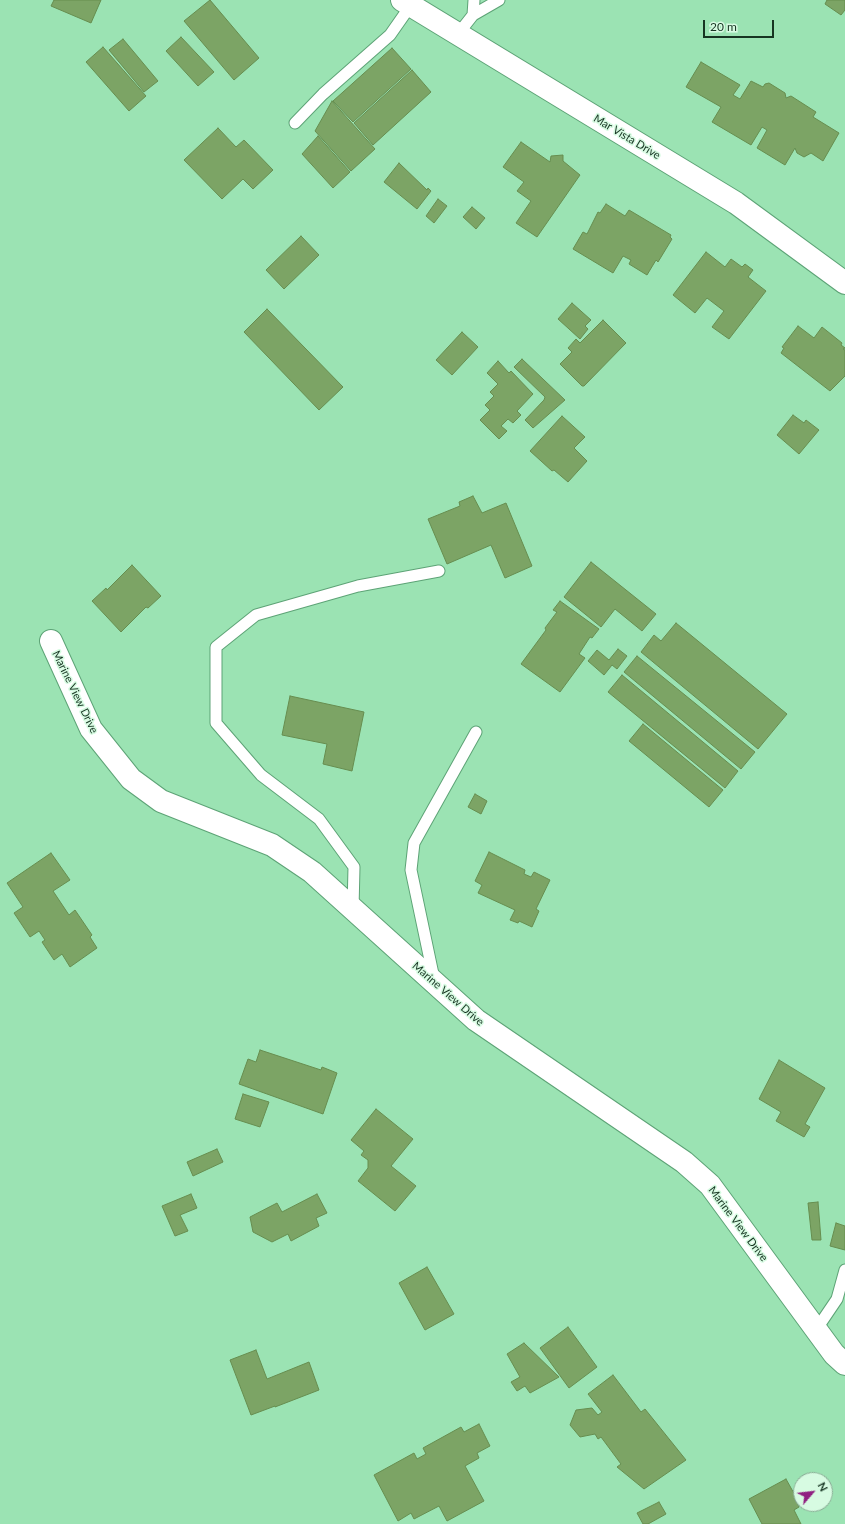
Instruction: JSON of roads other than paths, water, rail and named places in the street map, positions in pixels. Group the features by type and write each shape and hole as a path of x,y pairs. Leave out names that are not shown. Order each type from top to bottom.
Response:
{"street":[{"name":"Mar Vista Drive","path":"407,2 736,203 845,283"},
{"name":"Marine View Drive","path":"51,642 91,729 131,779 161,801 272,845 312,872 476,1020 689,1166 715,1192 834,1354 845,1364"}],"lane":[{"path":"473,15 474,0"},
{"path":"458,34 473,15 499,0"},
{"path":"295,122 323,94 390,34 407,2"},
{"path":"353,910 354,868 324,825 319,819 261,774 216,723 216,647 256,615 358,586 439,570"},
{"path":"435,984 411,870 414,843 476,732"},
{"path":"816,1330 837,1299 845,1270"}]}
